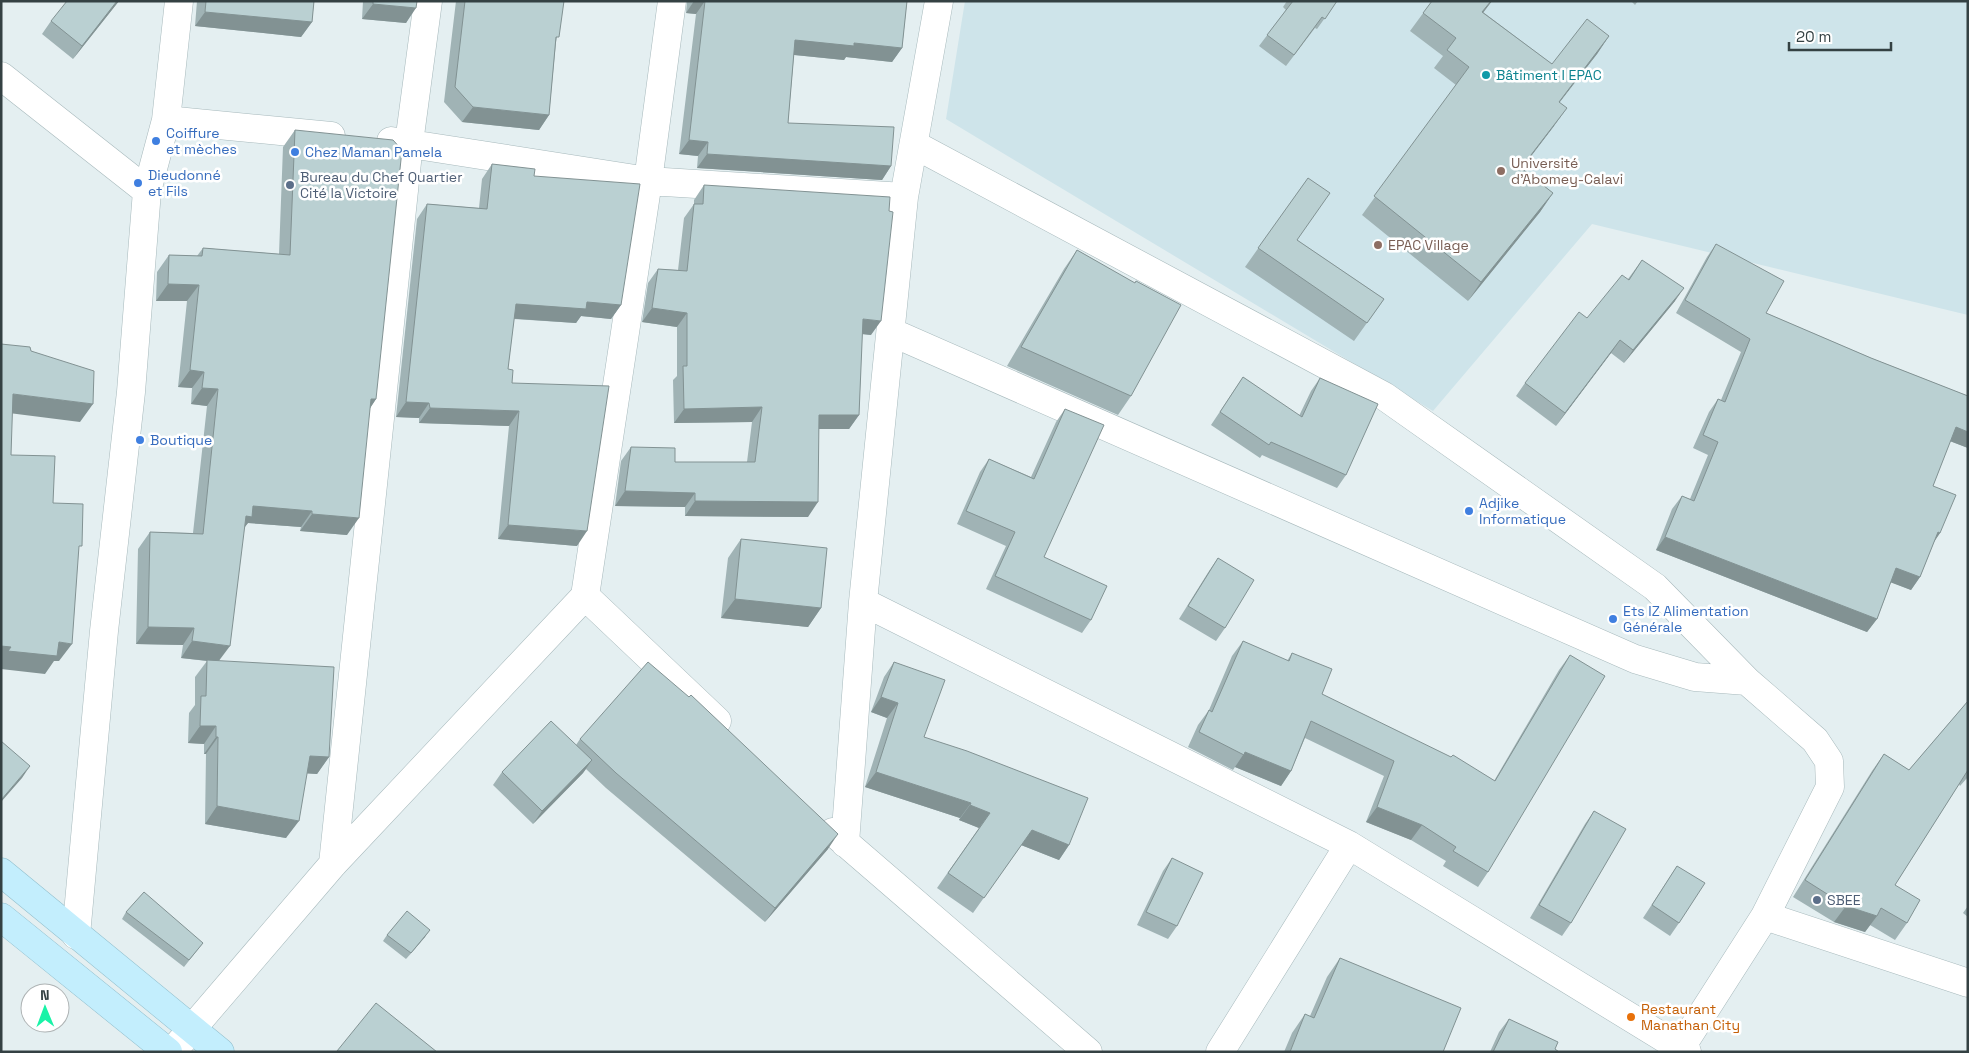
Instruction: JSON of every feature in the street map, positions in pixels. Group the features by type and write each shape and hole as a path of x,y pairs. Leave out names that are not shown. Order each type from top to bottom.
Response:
{"main road":[{"path":"1,872 220,1052"},
{"path":"1,917 168,1052"}],"street":[{"path":"76,935 104,631 131,392 147,191 166,120 179,1"},
{"path":"333,864 409,143 428,1"},
{"path":"172,1052 194,1029 333,864 585,596 648,181 672,1"},
{"path":"845,843 862,602 904,197 939,1"},
{"path":"1,76 147,191"},
{"path":"166,120 409,143 648,181 904,197"},
{"path":"862,602 1349,845 1682,1051 1765,916 1830,786 1829,761 1815,740 1747,681 1655,587 1384,396 914,145"},
{"path":"891,332 1636,659 1695,677 1747,681"},
{"path":"585,596 737,740"},
{"path":"816,816 1088,1052"},
{"path":"1220,1052 1349,845"},
{"path":"1765,916 1968,983"}],"shaded area":[{"name":"Université d'Abomey-Calavi","path":"965,1 1968,1 1968,315 1592,224 1433,411 946,119"}],"building":[{"path":"67,1 117,1 82,46 51,21"},
{"path":"206,1 314,1 312,22 205,12"},
{"path":"373,1 417,1 416,8 373,4"},
{"path":"465,1 564,1 559,37 556,37 549,115 473,107 455,87"},
{"path":"705,1 907,1 902,48 854,43 854,46 795,40 788,123 894,127 891,166 707,154 708,142 689,140"},
{"path":"1293,1 1337,1 1325,19 1322,17 1294,55 1267,35"},
{"path":"1432,1 1491,1 1482,12 1552,64 1587,19 1609,36 1559,102 1567,108 1521,168 1553,193 1481,282 1374,196 1469,67 1447,50 1456,38 1423,13"},
{"path":"295,130 393,140 402,150 376,399 371,399 359,518 312,514 312,511 253,506 252,517 246,516 230,646 192,641 194,628 148,627 150,532 203,534 218,389 202,388 204,372 190,370 199,285 168,284 169,255 202,256 203,248 290,255"},
{"path":"492,164 535,169 534,176 640,184 621,305 587,302 586,309 516,304 508,369 513,370 512,383 609,386 587,531 508,525 519,411 430,408 429,403 406,402 427,204 487,209"},
{"path":"1308,178 1330,193 1297,240 1384,299 1367,323 1258,248"},
{"path":"704,185 890,197 889,211 893,212 881,321 863,319 859,415 819,415 818,502 695,501 695,493 625,491 631,447 675,448 675,462 755,462 762,407 684,409 683,366 687,366 687,313 652,308 658,269 687,271 694,204 703,204"},
{"path":"1716,244 1784,281 1766,313 1871,358 1968,396 1968,432 1956,427 1933,486 1956,495 1940,533 1938,532 1920,577 1896,568 1877,619 1665,537 1682,496 1694,501 1718,442 1703,435 1718,399 1725,402 1750,339 1685,300"},
{"path":"1077,250 1135,283 1136,281 1181,305 1131,396 1021,347"},
{"path":"1642,260 1684,288 1633,350 1620,340 1565,413 1525,383 1579,312 1587,318 1622,275 1629,280"},
{"path":"1,344 30,347 31,351 94,371 93,404 13,394 11,455 55,456 53,503 83,504 82,546 79,546 72,644 59,642 57,656 8,651 11,647 1,646"},
{"path":"1243,377 1302,417 1320,378 1378,404 1346,475 1271,442 1269,445 1220,412"},
{"path":"1065,409 1104,425 1044,557 1107,586 1091,620 995,576 1015,532 966,511 989,459 1034,479"},
{"path":"741,539 827,548 821,608 735,599"},
{"path":"1218,558 1254,580 1225,628 1188,606"},
{"path":"1243,641 1289,661 1292,653 1332,669 1322,694 1451,757 1453,755 1495,781 1570,655 1605,676 1488,872 1453,851 1456,847 1422,825 1377,807 1394,761 1311,721 1291,771 1245,752 1244,755 1199,732 1209,710 1212,712"},
{"path":"207,660 334,667 329,757 310,756 299,821 217,806 218,737 216,737 216,726 200,726 201,696 206,696"},
{"path":"648,662 689,697 691,695 838,834 775,908 616,773 580,739"},
{"path":"894,662 945,680 924,737 967,751 1088,798 1069,845 1032,830 984,898 948,873 990,813 970,805 971,803 876,772 898,703 881,697"},
{"path":"1968,701 1968,770 1895,885 1920,900 1907,923 1881,908 1877,916 1846,906 1805,880 1884,754 1909,770"},
{"path":"551,721 592,760 542,811 502,772"},
{"path":"1,741 30,766 1,800"},
{"path":"1594,811 1626,829 1571,923 1539,905"},
{"path":"1172,858 1203,873 1177,926 1146,912"},
{"path":"1677,866 1705,883 1679,923 1652,905"},
{"path":"144,892 203,943 189,960 126,912"},
{"path":"407,911 430,930 411,953 387,935"},
{"path":"1340,958 1461,1008 1443,1052 1290,1052 1305,1014 1314,1018"},
{"path":"376,1003 437,1052 337,1051"},
{"path":"1509,1019 1558,1042 1555,1049 1559,1052 1493,1052"}],"place":[{"name":"Bâtiment I EPAC","path":"1486,75"},
{"name":"Coiffure et mèches","path":"156,141"},
{"name":"Chez Maman Pamela","path":"295,152"},
{"name":"Université d'Abomey-Calavi","path":"1501,171"},
{"name":"Dieudonné et Fils","path":"138,183"},
{"name":"Bureau du Chef Quartier Cité la Victoire","path":"290,185"},
{"name":"EPAC Village","path":"1378,245"},
{"name":"Boutique","path":"140,440"},
{"name":"Adjike Informatique","path":"1469,511"},
{"name":"Ets IZ Alimentation Générale","path":"1613,619"},
{"name":"SBEE","path":"1817,900"},
{"name":"Restaurant Manathan City","path":"1631,1017"}]}
